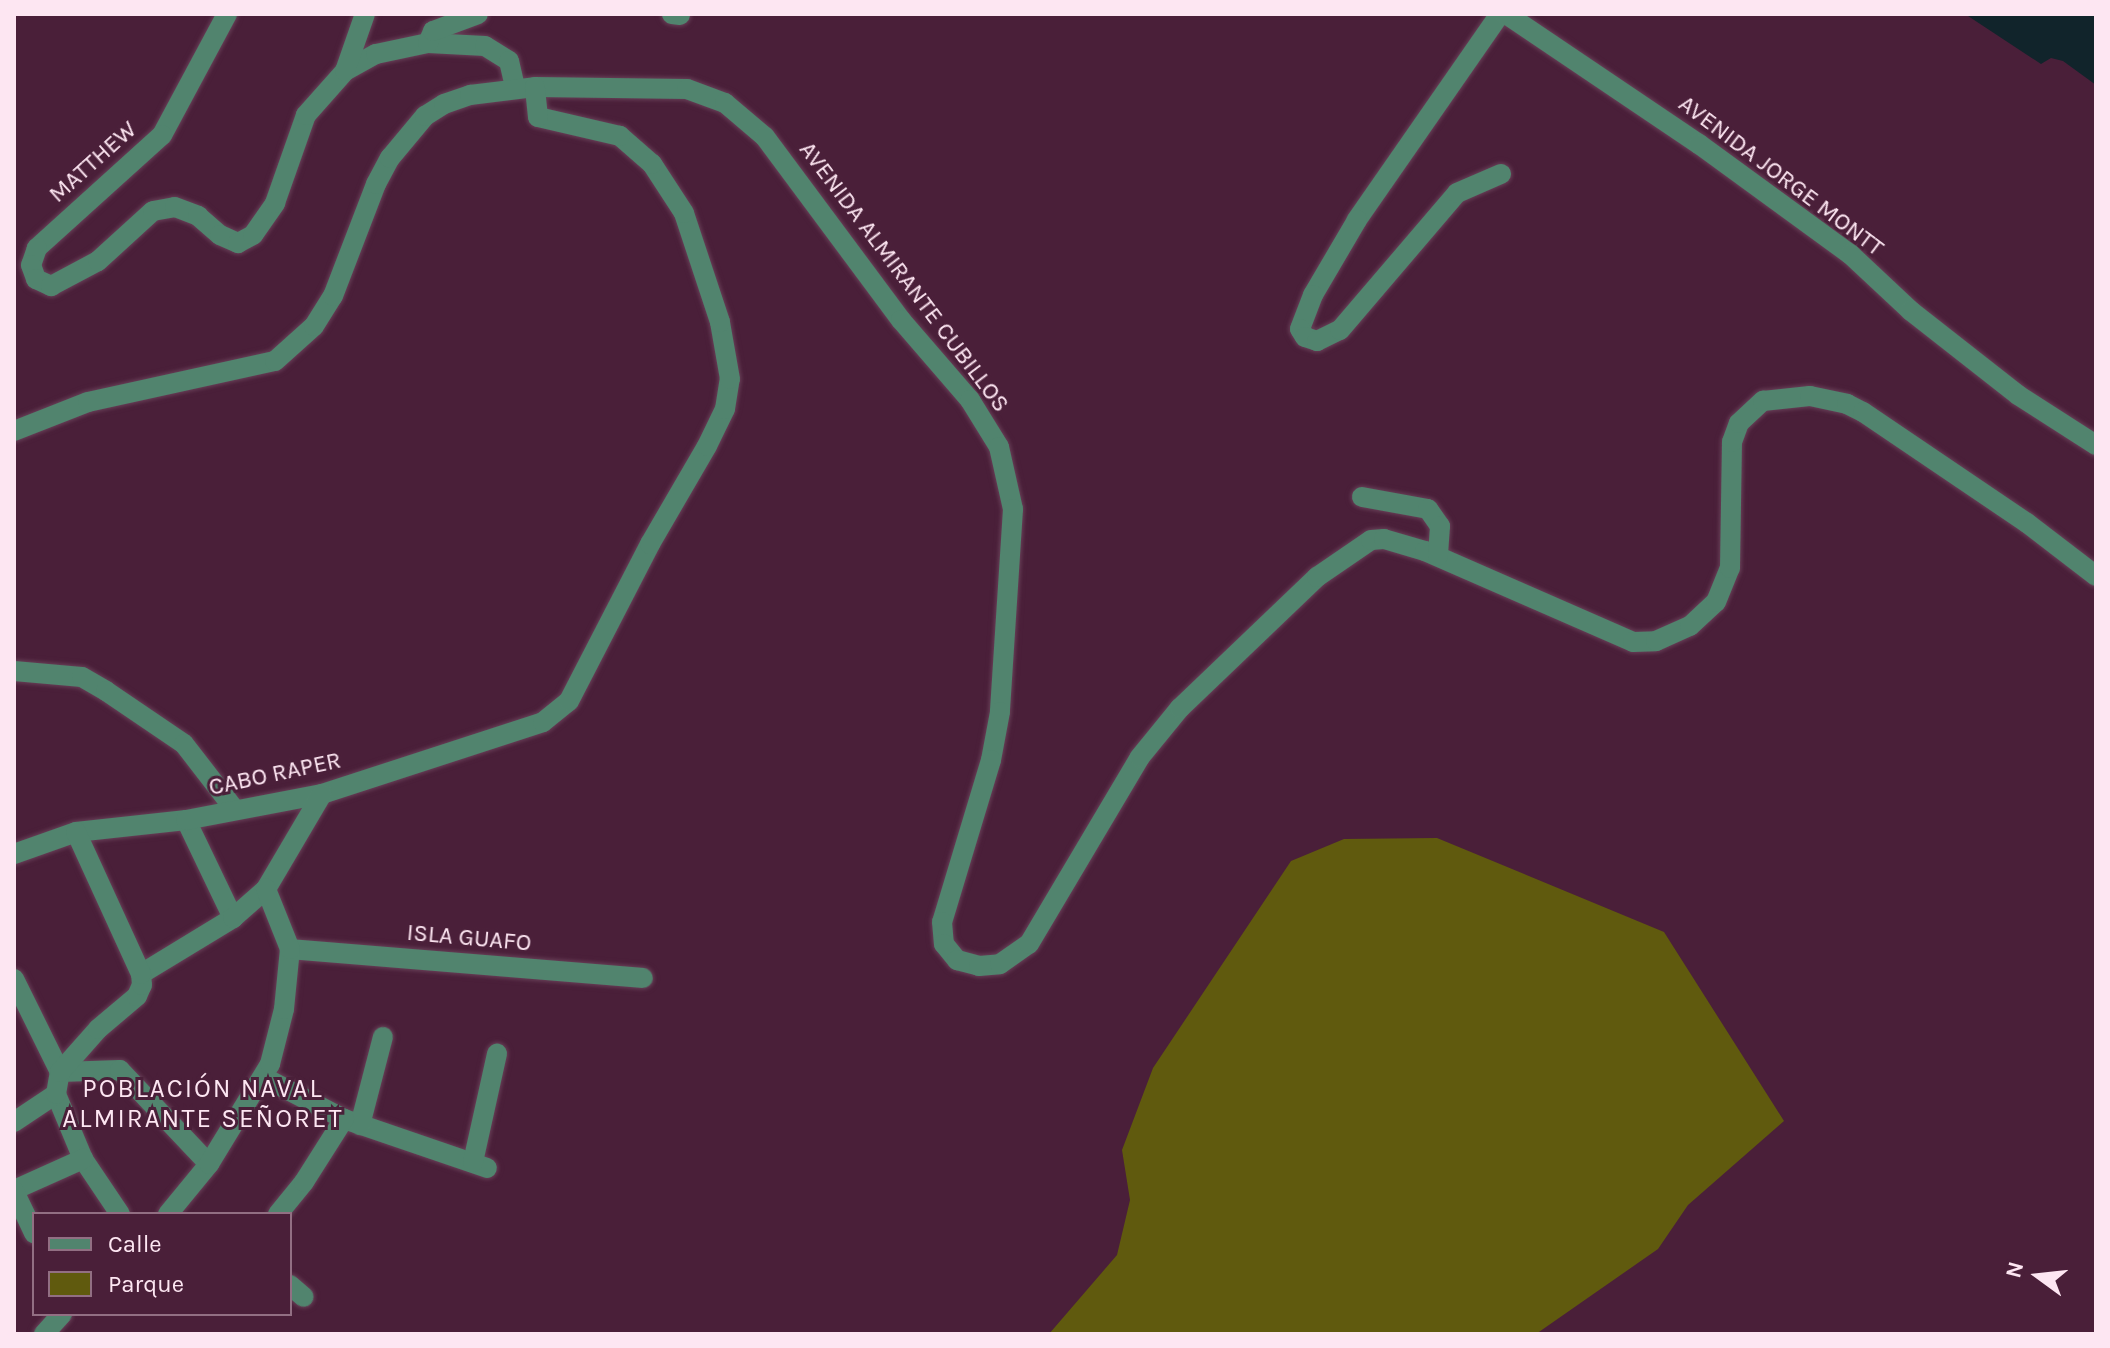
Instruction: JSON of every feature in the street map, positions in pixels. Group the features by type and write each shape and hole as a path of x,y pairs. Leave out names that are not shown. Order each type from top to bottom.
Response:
{"street":[{"name":"MATTHEW","path":"227,14 162,135 37,248 31,265 36,279 51,286 98,261 153,211 175,207 198,216 220,235 238,243 253,235 275,203 306,115 345,71 376,54 428,43 496,50 509,61 538,117 620,136 652,164 684,213 720,322 730,379 725,409 650,544 569,701 543,722"},
{"path":"345,71 365,14"},
{"path":"428,43 433,31 478,14"},
{"path":"1501,174 1457,193 1340,330 1317,341 1305,337 1300,329 1302,319 1357,220 1503,14"},
{"name":"AVENIDA JORGE MONTT","path":"1503,14 1787,208 1850,254 1911,311 2018,395 2096,445"},
{"name":"AVENIDA ALMIRANTE CUBILLOS","path":"14,431 88,402 275,361 314,326 333,296 376,184 404,140 425,116 444,104 470,95 525,88 687,89 725,103 765,137 901,320 970,400 999,447 1013,509 1000,712 991,760 942,922 944,944 957,960 979,966 1000,964 1029,944 1161,728 1317,577 1371,540 1384,539 1438,556 1633,642 1656,641 1690,626 1716,602 1722,590 1733,544 1732,442 1739,423 1763,401 1796,395 1847,404 1882,422 2027,523 2096,576"},
{"path":"1362,497 1428,509 1440,526 1438,556"},
{"path":"14,671 82,677 106,691 184,744 235,810"},
{"name":"CABO RAPER","path":"14,854 76,832 186,820 322,794 543,722"},
{"path":"141,974 233,918 266,889 322,794"},
{"path":"186,820 233,918"},
{"path":"76,832 141,974 142,985 137,996 98,1029 60,1072 56,1094 83,1159 119,1212"},
{"path":"170,1212 209,1164 263,1077 284,1009 290,949 266,889"},
{"name":"ISLA GUAFO","path":"290,949 643,978"},
{"path":"14,979 60,1072"},
{"path":"280,1212 352,1122 383,1037"},
{"path":"263,1077 352,1122 480,1165 497,1054"},
{"path":"60,1072 120,1070 209,1164"},
{"path":"14,1122 56,1094"},
{"path":"32,1229 14,1190 83,1159"},
{"path":"44,1334 60,1316"}],"green space":[{"path":"1437,838 1664,932 1784,1121 1688,1205 1658,1249 1536,1334 1049,1334 1117,1255 1130,1200 1122,1150 1153,1068 1291,861 1344,839"}],"water":[{"path":"1965,14 2096,14 2096,85 2063,61 2051,58 2041,64"}],"district":[{"name":"POBLACIÓN NAVAL ALMIRANTE SEÑORET","path":"203,1104"}]}
